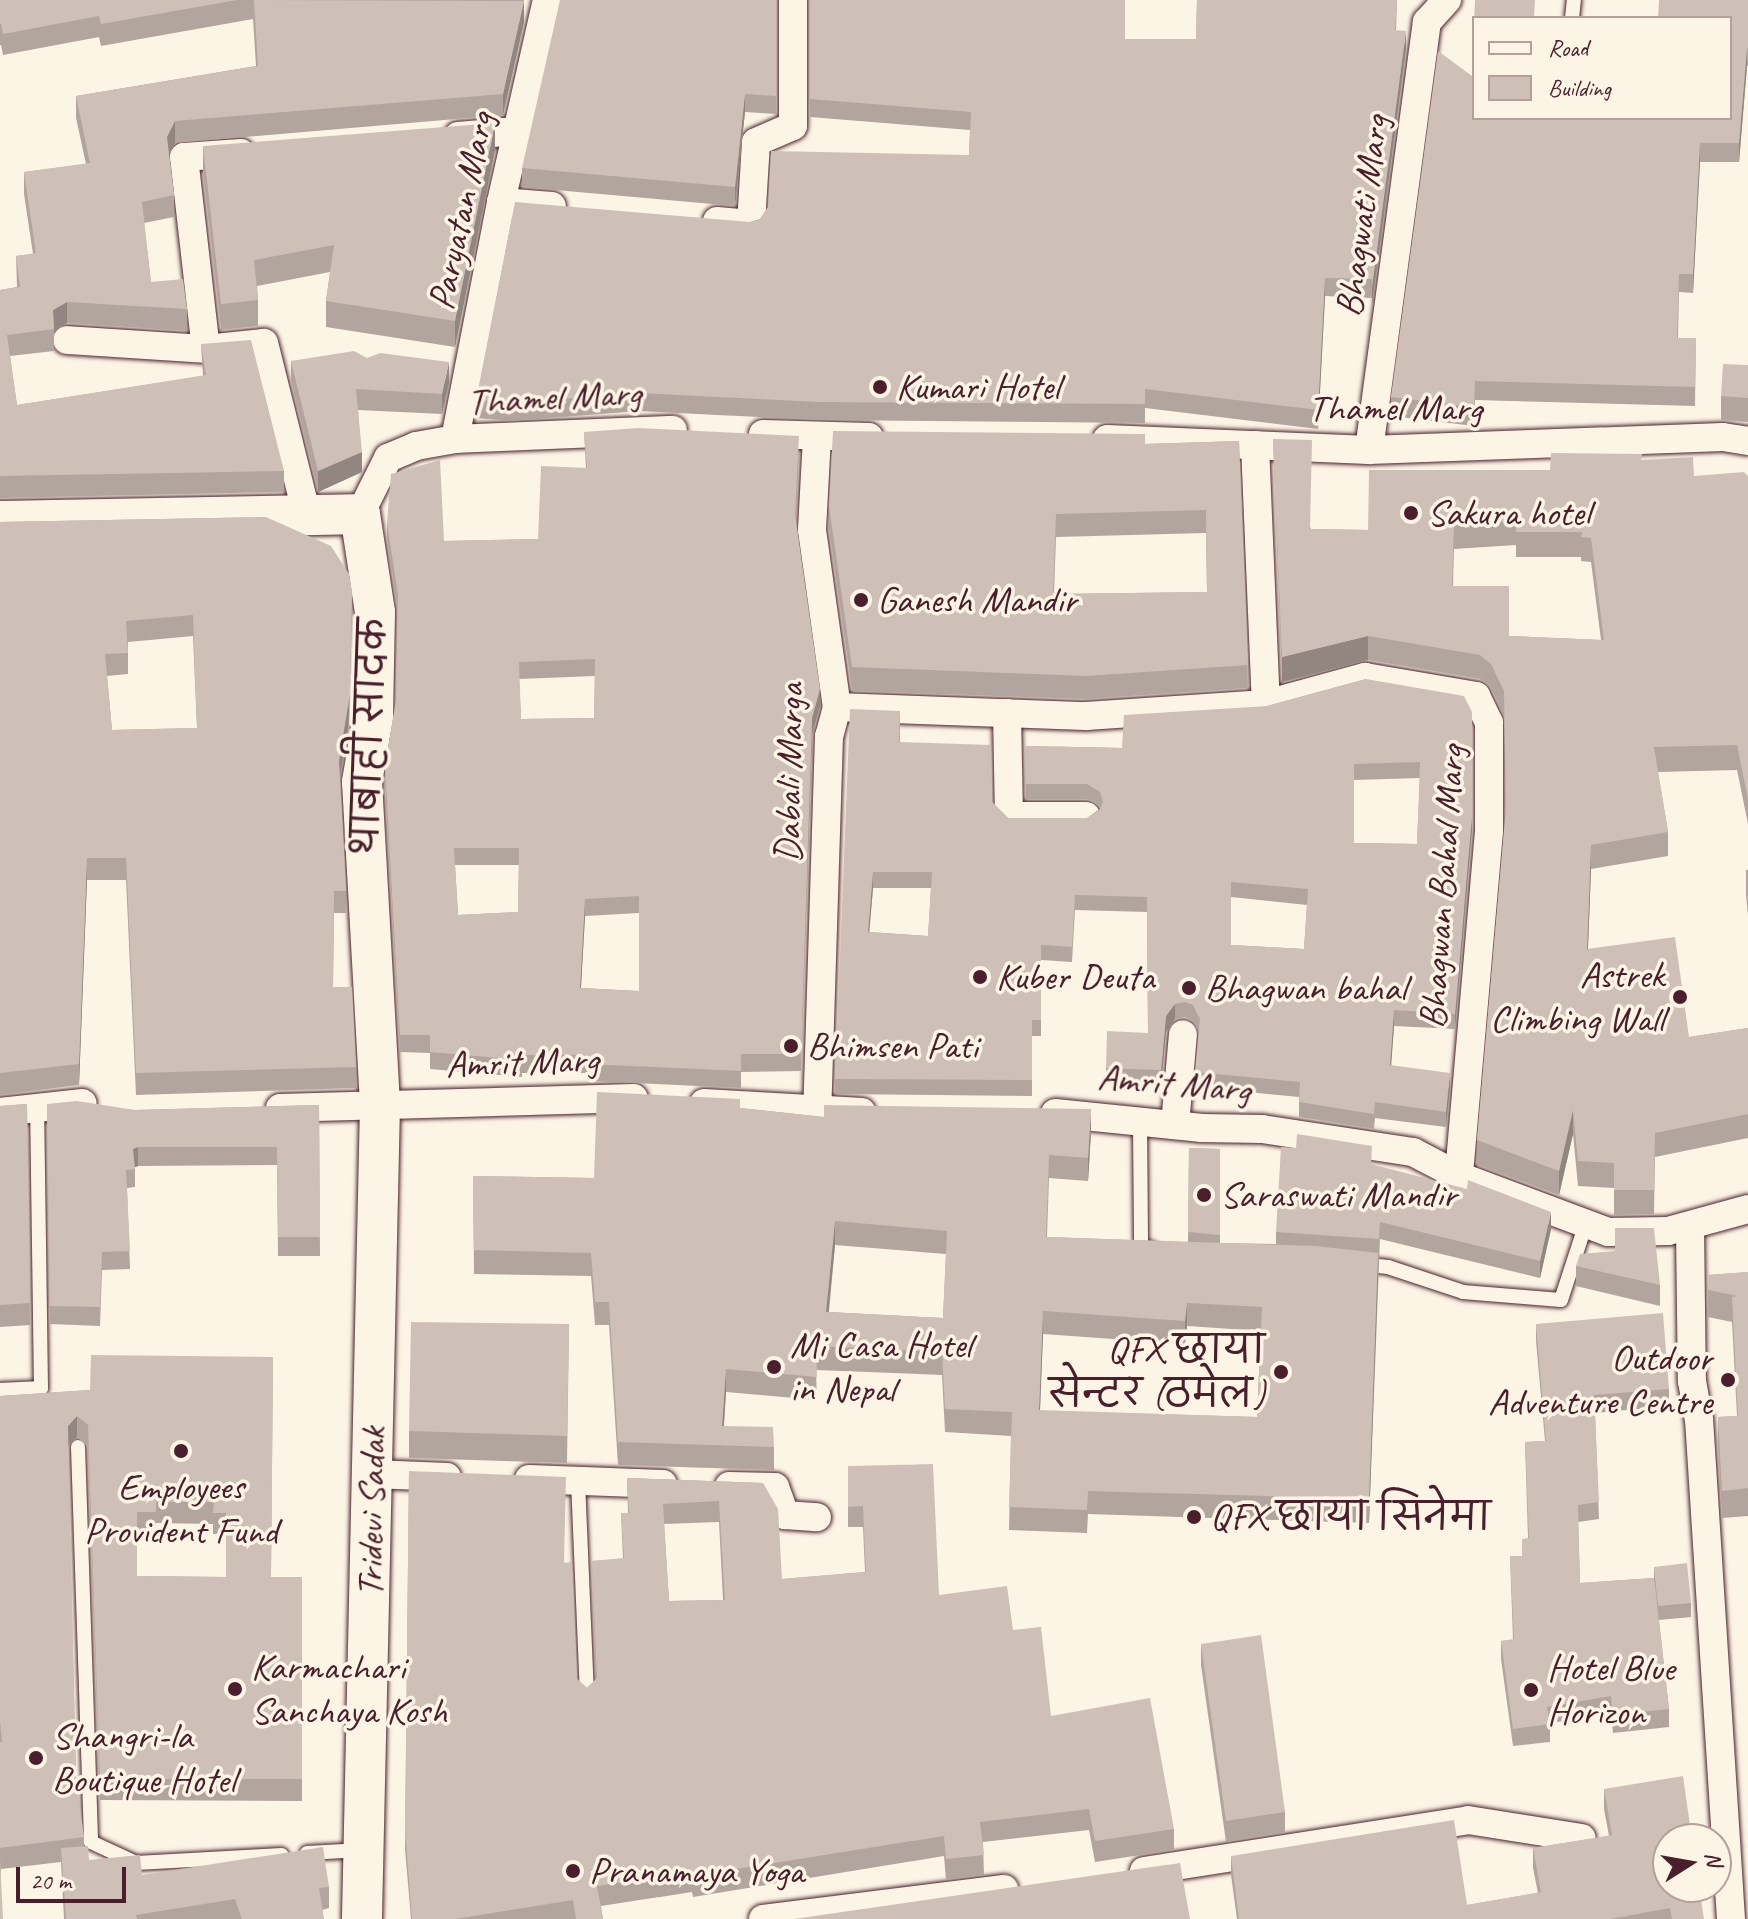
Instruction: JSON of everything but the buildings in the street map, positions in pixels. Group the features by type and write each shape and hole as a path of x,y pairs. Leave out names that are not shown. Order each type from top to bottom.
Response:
{"street":[{"name":"Paryatan Marg","path":"455,439 466,368 547,0"},
{"path":"688,219 751,224 756,142 793,126 793,0"},
{"name":"Bhagwati Marg","path":"1369,450 1427,22 1447,0"},
{"path":"422,139 517,131"},
{"path":"206,349 184,157 263,151"},
{"path":"501,202 579,209"},
{"path":"67,340 206,349 264,343 307,516"},
{"path":"435,364 466,368"},
{"name":"Thamel Marg","path":"360,514 388,458 416,446 455,439 638,428 698,431"},
{"path":"727,432 892,437"},
{"name":"Dabali Marga","path":"817,437 812,530 837,707 829,736 817,1111"},
{"name":"Thamel Marg","path":"1075,438 1369,450 1723,437 1748,441"},
{"path":"1255,445 1266,704"},
{"path":"0,521 360,514"},
{"name":"थाबाही सादक","path":"360,514 375,612 373,718 362,782 380,1105"},
{"name":"Bhagwan Bahal Marg","path":"837,707 1086,716 1266,704 1365,677 1476,696 1486,712 1493,778 1459,1176"},
{"path":"1007,713 1009,816 1086,816"},
{"path":"1175,1125 1183,1034"},
{"name":"Amrit Marg","path":"257,1108 623,1097 817,1111 893,1112"},
{"path":"0,1112 77,1102 105,1107"},
{"name":"Tridevi Sadak","path":"362,1919 380,1105"},
{"name":"Amrit Marg","path":"1029,1113 1262,1129 1413,1152 1459,1176 1585,1226 1608,1232 1690,1227 1748,1209"},
{"path":"1690,1227 1692,1381 1699,1419 1731,1919"},
{"path":"372,1474 775,1487 785,1515 817,1517"},
{"path":"1114,1877 1468,1820 1582,1838"},
{"path":"763,1919 1035,1885"}],"lane":[{"path":"0,1390 41,1388 37,1108"},
{"path":"1140,1123 1141,1247 1166,1252"},
{"path":"1345,1262 1388,1267 1463,1292 1561,1300 1585,1226"},
{"path":"78,1447 91,1842 136,1863 363,1850"},
{"path":"578,1481 587,1699"}],"place":[{"name":"Kumari Hotel","path":"880,387"},
{"name":"Sakura hotel","path":"1411,513"},
{"name":"Ganesh Mandir","path":"861,600"},
{"name":"Kuber Deuta","path":"980,977"},
{"name":"Bhagwan bahal","path":"1189,988"},
{"name":"Astrek Climbing Wall","path":"1680,997"},
{"name":"Bhimsen Pati","path":"791,1046"},
{"name":"Saraswati Mandir","path":"1204,1195"},
{"name":"Mi Casa Hotel in Nepal","path":"774,1367"},
{"name":"QFX छाया सेन्टर (ठमेल)","path":"1281,1372"},
{"name":"Outdoor Adventure Centre","path":"1728,1380"},
{"name":"Employees Provident Fund","path":"181,1451"},
{"name":"QFX छाया सिनेमा","path":"1194,1517"},
{"name":"Karmachari Sanchaya Kosh","path":"235,1689"},
{"name":"Hotel Blue Horizon","path":"1531,1690"},
{"name":"Shangri-la Boutique Hotel","path":"36,1758"},
{"name":"Pranamaya Yoga","path":"573,1871"}]}
